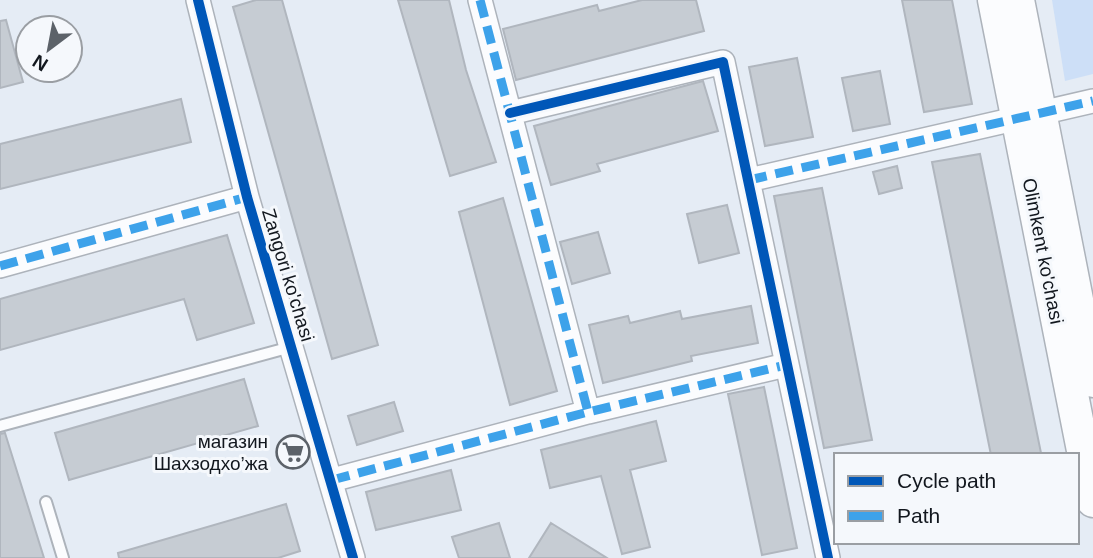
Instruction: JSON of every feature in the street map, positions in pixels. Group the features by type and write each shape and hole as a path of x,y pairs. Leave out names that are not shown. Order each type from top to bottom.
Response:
{"main road":[{"name":"Olimkent ko'chasi","path":"994,0 1028,115 1093,381"},
{"name":"Olimkent ko'chasi","path":"1018,0 1028,115 1093,501"}],"street":[{"name":"Zangori ko'chasi","path":"198,0 247,197 353,558"},
{"path":"480,0 588,412"},
{"path":"510,113 723,62 828,558"},
{"path":"749,180 1093,102"},
{"path":"0,266 247,197"},
{"path":"332,480 588,412 786,365"}],"lane":[{"path":"0,426 292,347"},
{"path":"46,502 63,558"}],"shaded area":[{"path":"1052,0 1093,0 1093,74 1065,81"}],"building":[{"path":"256,0 282,0 378,345 332,359 233,7"},
{"path":"398,0 449,0 466,70 496,162 450,176"},
{"path":"642,0 696,0 704,31 516,80 503,29 597,5 599,11"},
{"path":"902,0 952,0 972,104 924,112"},
{"path":"6,20 14,49 15,84 0,88 0,21"},
{"path":"797,58 813,137 765,146 749,67"},
{"path":"880,71 890,124 853,131 842,78"},
{"path":"703,81 718,131 597,164 600,171 551,185 534,126"},
{"path":"181,99 191,142 0,189 0,144"},
{"path":"980,154 1041,453 991,453 932,162"},
{"path":"897,166 902,188 879,194 873,172"},
{"path":"822,188 872,440 824,448 774,196"},
{"path":"503,198 557,391 510,405 459,212"},
{"path":"727,205 739,253 699,263 687,214"},
{"path":"598,232 610,273 572,284 560,242"},
{"path":"227,235 254,323 197,340 184,299 0,350 0,299"},
{"path":"751,306 758,343 691,356 692,361 603,383 589,325 628,316 630,323 680,311 682,319"},
{"path":"244,379 258,426 69,480 55,433"},
{"path":"764,387 797,548 762,555 728,394"},
{"path":"394,402 403,431 357,445 348,416"},
{"path":"656,421 666,461 630,470 650,547 622,554 601,476 550,488 541,450"},
{"path":"5,433 44,558 0,558 0,434"},
{"path":"451,470 461,510 376,530 366,492"},
{"path":"286,504 300,551 278,558 119,558 118,553"},
{"path":"499,523 510,558 459,558 452,537"},
{"path":"551,523 607,558 529,558"}],"marked path":[{"path":"480,0 588,412"},
{"path":"749,180 1093,101"},
{"path":"0,266 247,197"},
{"path":"332,480 588,412 786,365"}],"cycle path":[{"path":"198,0 247,197 353,558"},
{"path":"510,113 723,62 828,558"}],"place":[{"name":"магазин Шахзодхо’жа","path":"293,452"}]}
